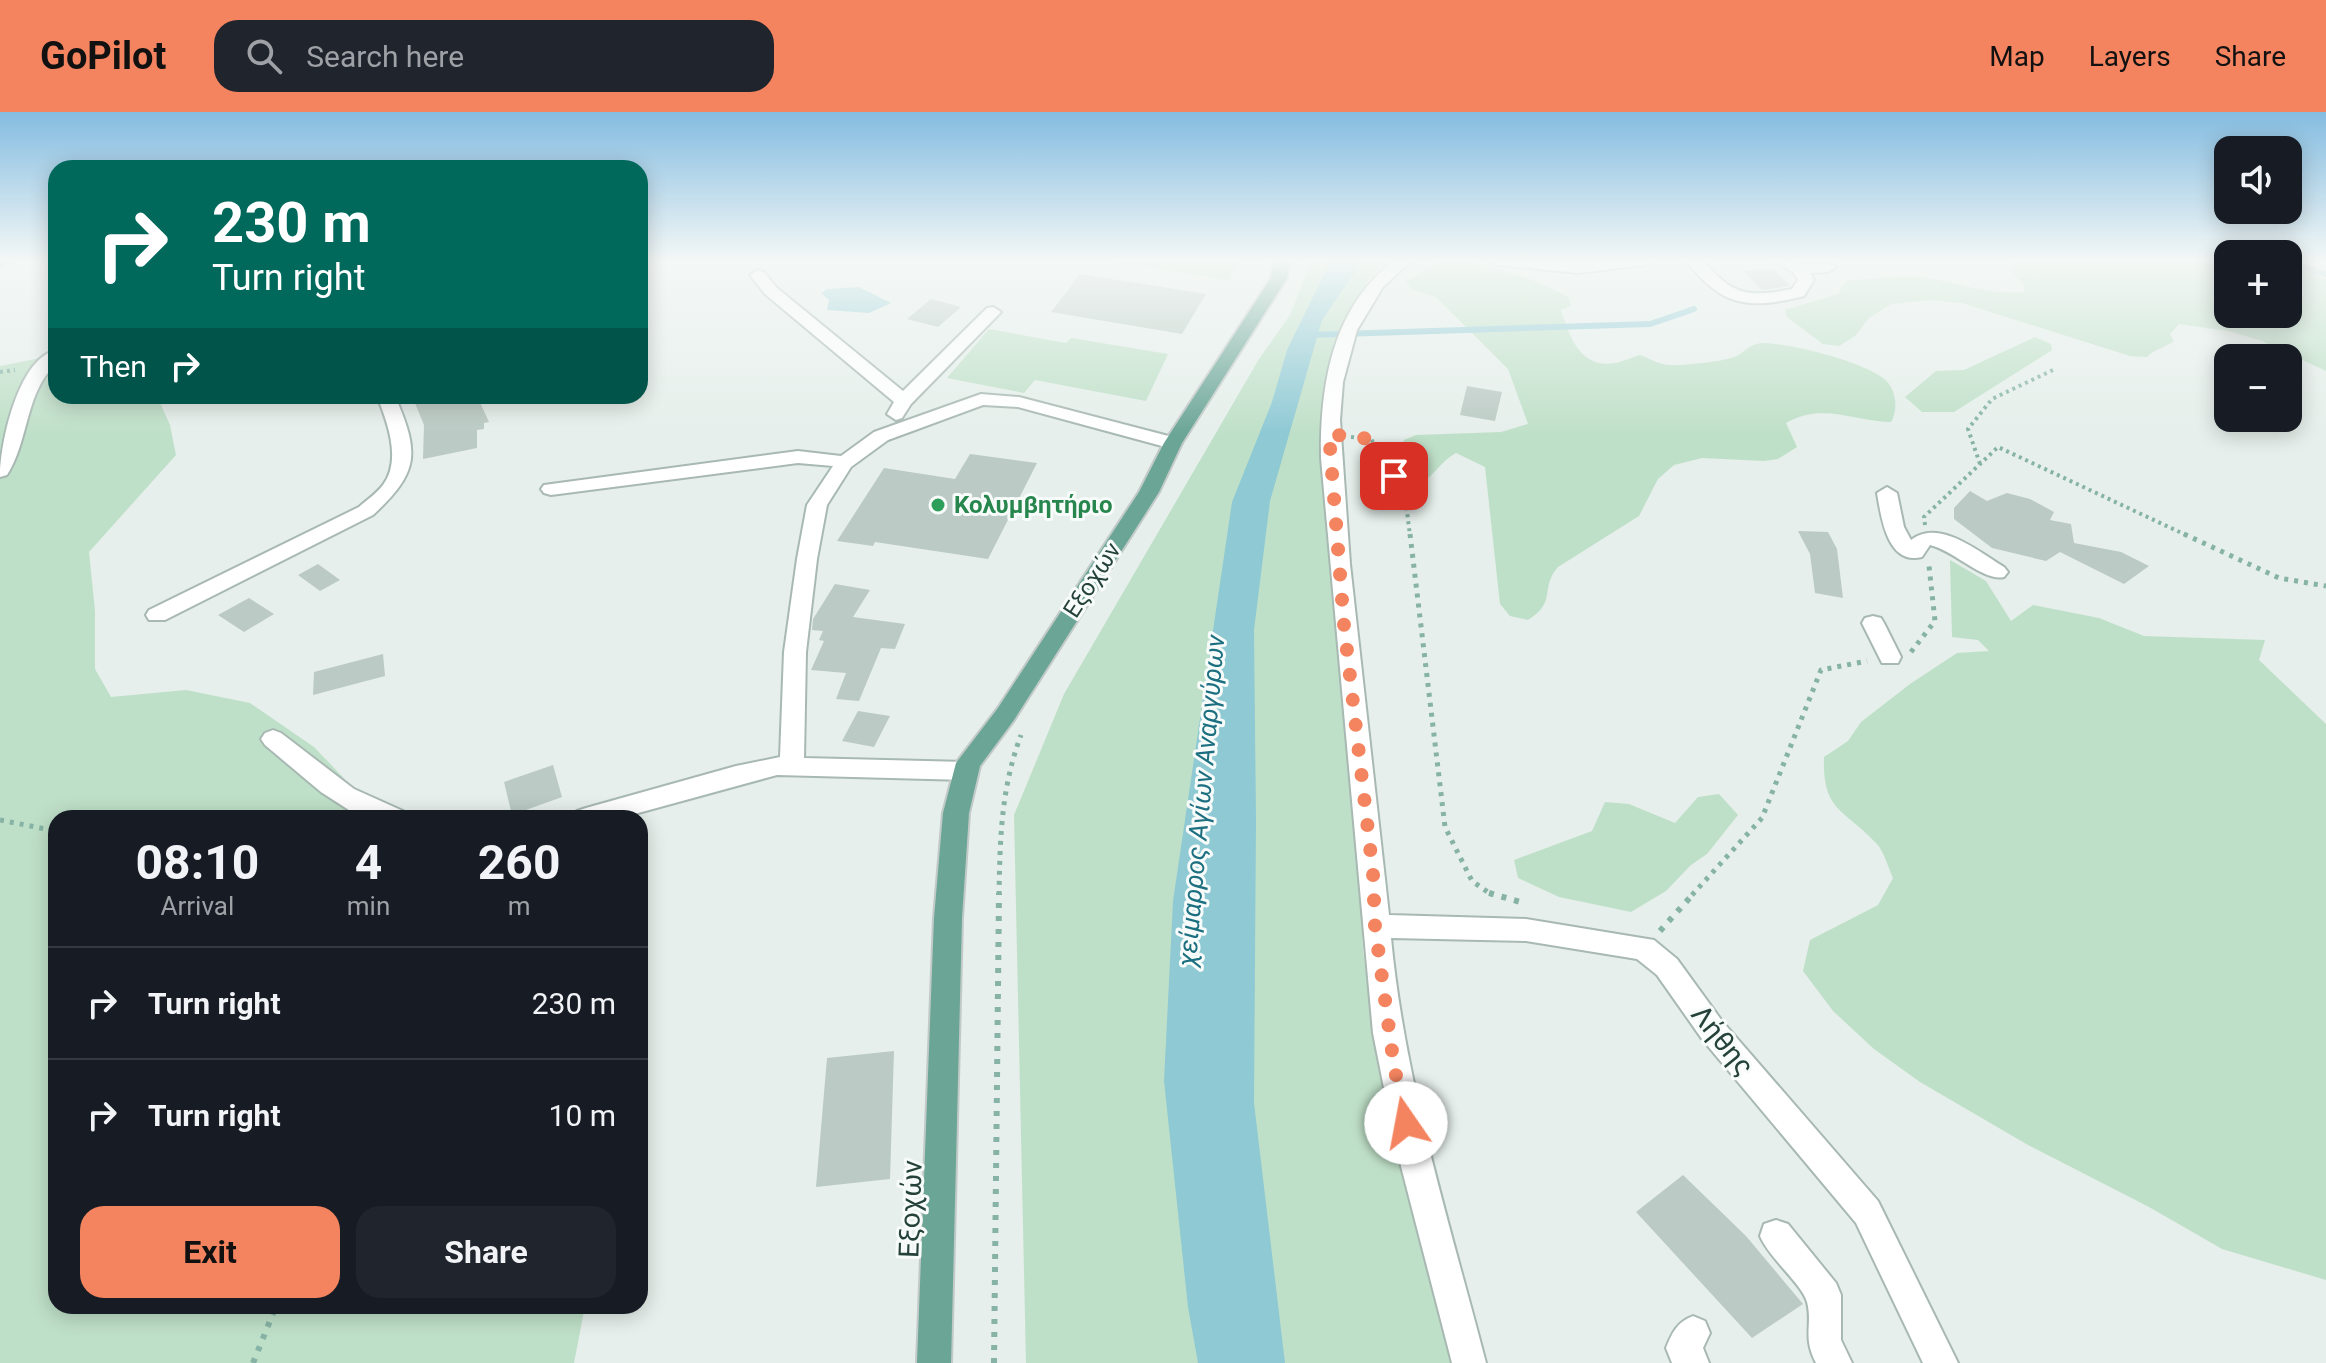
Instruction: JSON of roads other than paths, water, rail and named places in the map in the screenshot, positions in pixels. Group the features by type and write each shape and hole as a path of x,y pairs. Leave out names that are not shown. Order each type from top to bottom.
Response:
{"main road":[{"name":"Εξοχών","path":"934,1363 948,918 956,813 966,771 1149,492 1173,443 1253,318"}],"street":[{"path":"804,318 904,401"},
{"path":"881,436 904,401 987,318"},
{"path":"1353,318 1334,381 1329,434 1344,625 1373,873 1375,926 1394,1066 1409,1140 1469,1363"},
{"path":"0,471 32,378 48,360"},
{"path":"792,765 795,652 807,559 817,505 844,463 881,436 963,404 998,399 1173,443"},
{"path":"157,615 366,511 394,484 401,454 397,424 389,404"},
{"path":"551,489 798,457 826,458 844,463"},
{"path":"1887,493 1897,539 1906,549 1915,552 1918,544 1926,538 1950,543 1997,572"},
{"path":"1873,623 1890,657"},
{"path":"273,739 321,780 371,810"},
{"path":"614,810 736,775 792,765 966,771"},
{"name":"Λήθης","path":"1375,926 1526,930 1644,948 1667,967 1712,1030 1867,1212 1941,1363"},
{"path":"1776,1236 1824,1295 1824,1343 1835,1363"}],"water":[{"name":"χείμαρρος Αγίων Αναργύρων","path":"1302,318 1323,318 1270,501 1254,630 1254,1103 1285,1363 1198,1363 1188,1307 1164,1081 1173,901 1232,502 1272,402 1287,350"}],"waterway":[{"path":"1310,335 1650,324 1666,318"}],"place":[{"name":"Κολυμβητήριο","path":"938,505"}]}
